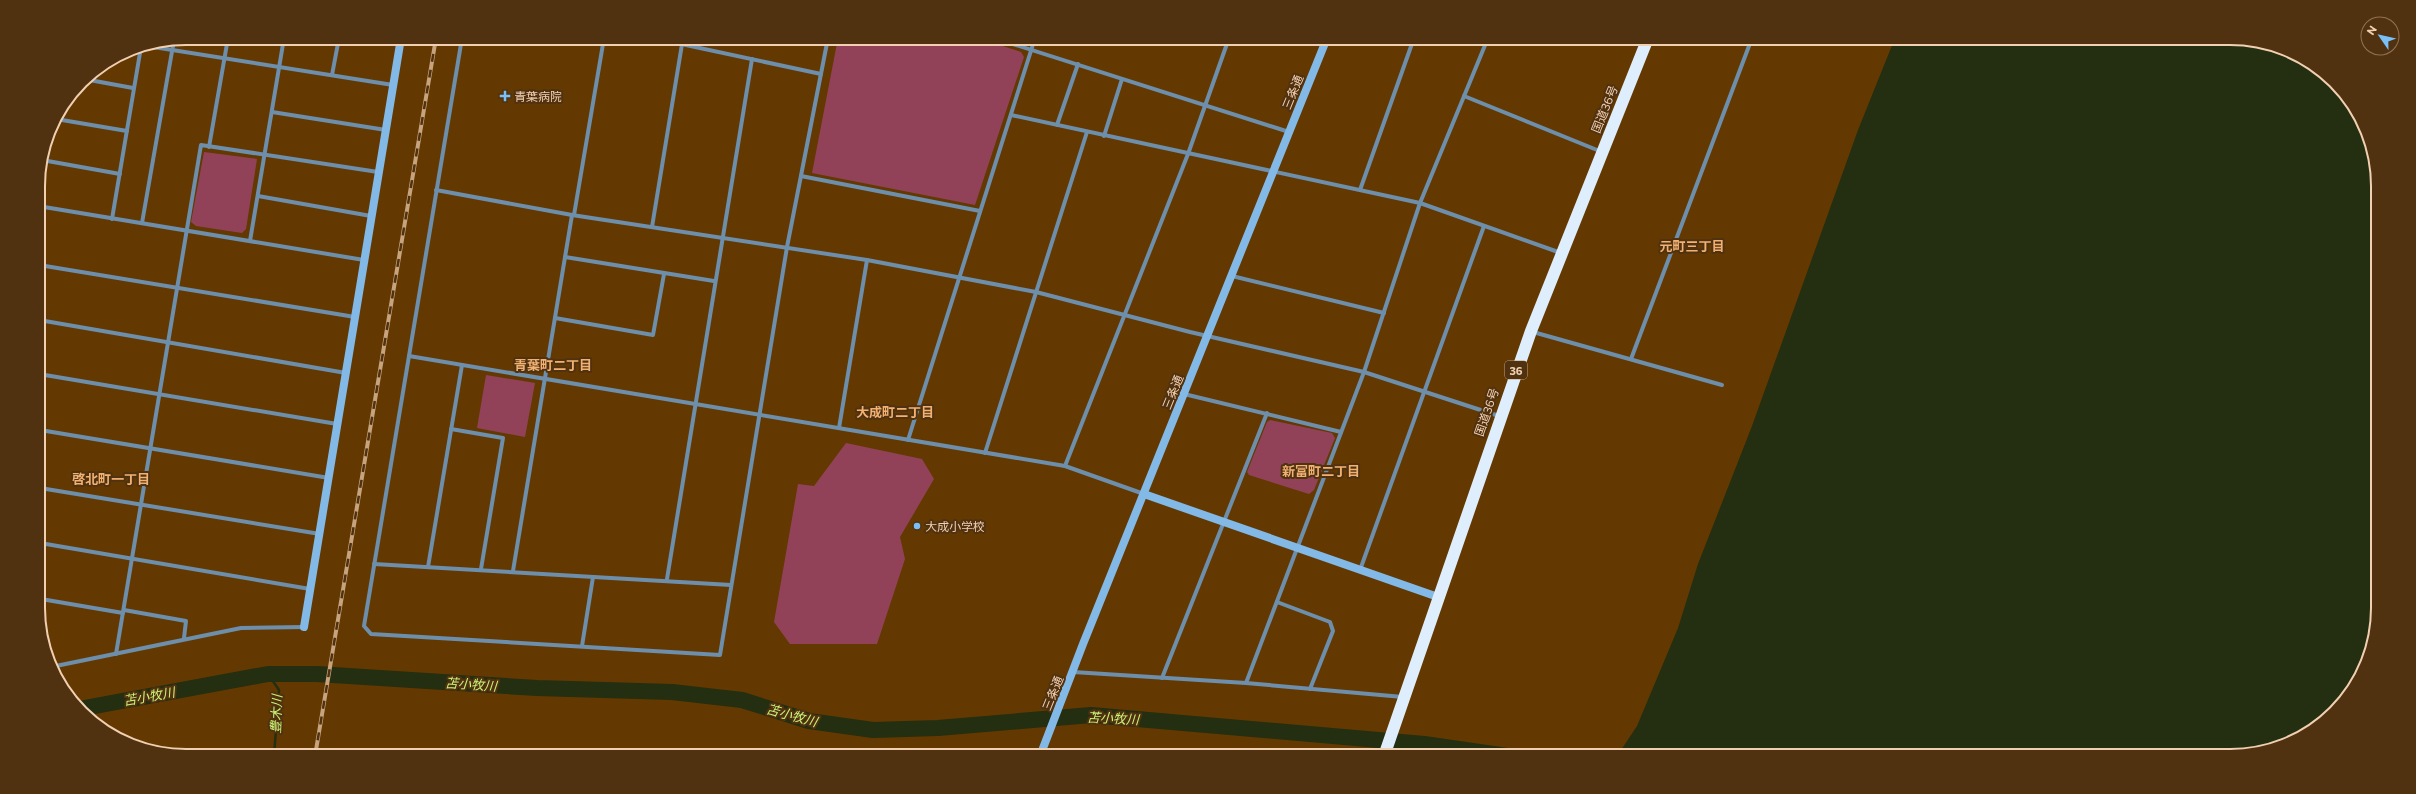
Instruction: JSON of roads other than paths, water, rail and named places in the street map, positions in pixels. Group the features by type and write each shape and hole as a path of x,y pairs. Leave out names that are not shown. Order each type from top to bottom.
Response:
{"highway":[{"name":"国道36号","path":"1386,749 1499,416 1530,331 1645,45"}],"street":[{"path":"142,223 173,45"},
{"path":"209,147 227,45"},
{"path":"250,241 283,45"},
{"path":"332,75 338,45"},
{"path":"58,666 184,638 252,626 304,627 400,45"},
{"path":"461,45 364,626 371,634 720,655 787,247 827,45"},
{"path":"513,571 565,257 603,45"},
{"path":"652,227 682,45 821,74"},
{"path":"1016,45 1289,132"},
{"path":"908,440 1033,45"},
{"path":"1065,466 1188,154 1226,45"},
{"name":"三条通","path":"1043,749 1324,45"},
{"path":"1360,190 1412,45"},
{"path":"1246,683 1364,372 1420,203 1485,45"},
{"path":"1631,359 1749,45"},
{"path":"159,48 393,85"},
{"path":"112,219 140,52"},
{"path":"667,579 714,282 752,59"},
{"path":"1057,125 1078,64"},
{"path":"1104,136 1122,79"},
{"path":"92,81 133,88"},
{"path":"1464,96 1602,152"},
{"path":"272,112 386,130"},
{"path":"1011,115 1420,203 1561,253"},
{"path":"62,120 127,131"},
{"path":"985,453 1087,132"},
{"path":"116,654 176,288 201,146 378,172"},
{"path":"47,161 120,174"},
{"path":"801,176 980,211"},
{"path":"436,190 573,215 867,260 960,276 1036,292 1208,336 1364,372 1499,416"},
{"path":"258,196 371,216"},
{"path":"45,207 364,260"},
{"path":"1360,571 1484,226"},
{"path":"565,257 714,282"},
{"path":"839,428 867,260"},
{"path":"45,266 355,317"},
{"path":"555,318 653,335 664,274"},
{"path":"1232,276 1384,312"},
{"path":"45,321 168,341 346,373"},
{"path":"1530,331 1722,385"},
{"path":"409,356 1065,466 1438,598"},
{"path":"428,567 450,429 462,365"},
{"path":"45,375 337,424"},
{"path":"1184,394 1342,432"},
{"path":"1162,678 1222,521 1267,413"},
{"path":"450,429 503,438 481,569"},
{"path":"45,431 329,478"},
{"path":"45,489 320,534"},
{"path":"45,544 310,589"},
{"path":"374,564 481,569 593,577 667,579 731,585"},
{"path":"582,646 593,577"},
{"path":"45,600 186,621 184,638"},
{"path":"1277,602 1330,622 1333,626 1333,631 1310,689"},
{"path":"1073,672 1246,683 1310,689 1402,703"}],"waterway":[{"name":"豊木川","path":"268,674 279,690 275,749"},
{"name":"苫小牧川","path":"86,708 268,674 317,674 537,688 672,692 742,700 809,721 873,730 938,728 1091,715 1424,744 1459,749"}],"railway":[{"path":"316,749 435,45"}],"place":[{"name":"青葉病院","path":"505,96"},
{"name":"大成小学校","path":"917,526"}],"district":[{"name":"元町三丁目","path":"1692,246"},
{"name":"青葉町二丁目","path":"553,365"},
{"name":"大成町二丁目","path":"895,412"},
{"name":"新富町二丁目","path":"1321,471"},
{"name":"啓北町一丁目","path":"111,479"}]}
